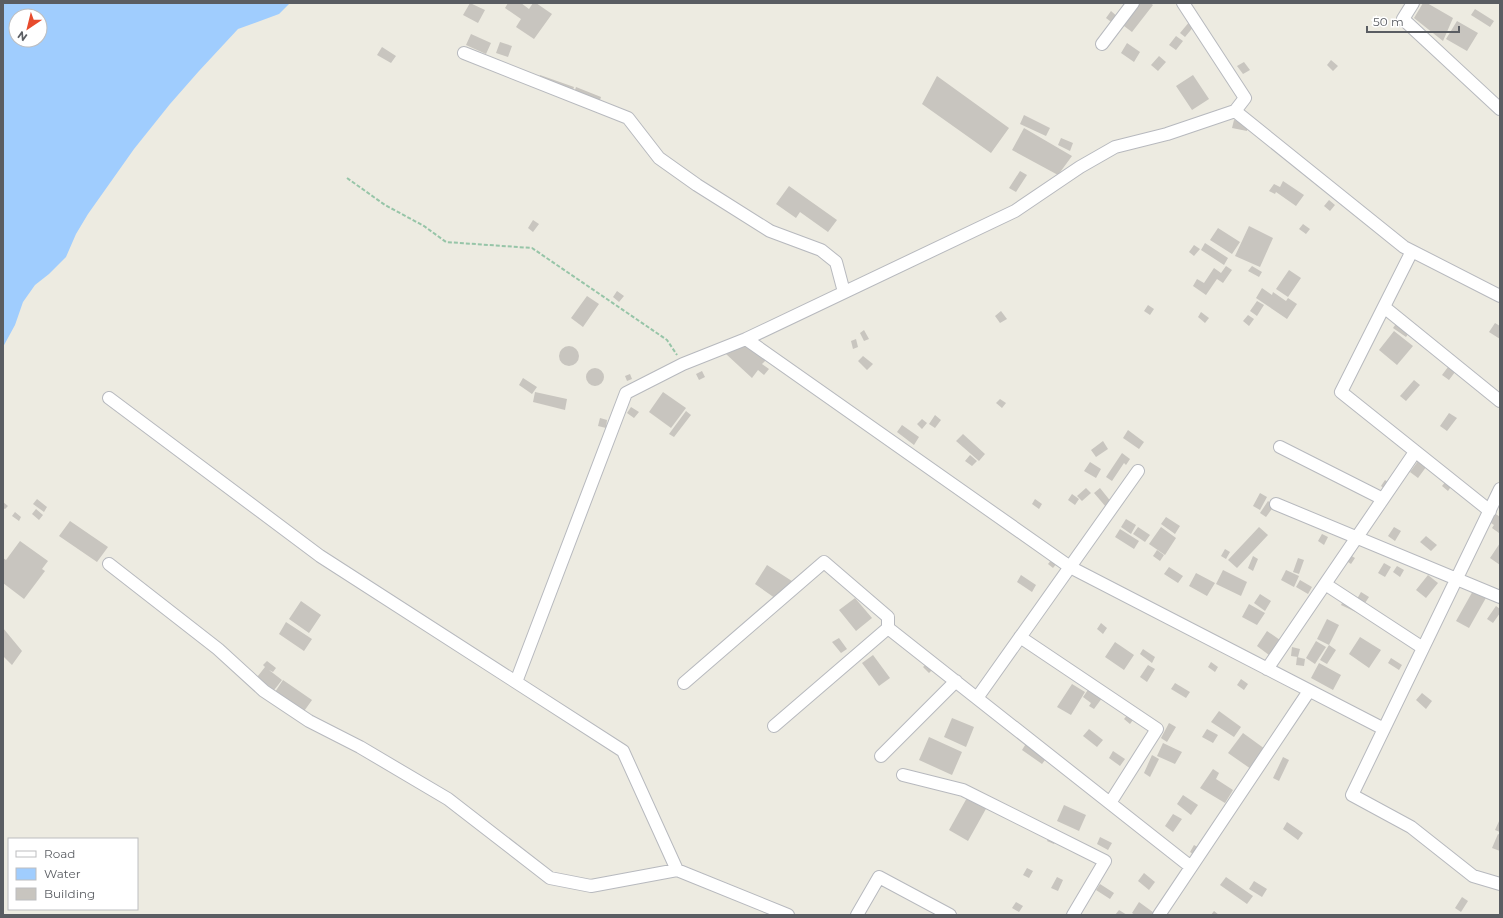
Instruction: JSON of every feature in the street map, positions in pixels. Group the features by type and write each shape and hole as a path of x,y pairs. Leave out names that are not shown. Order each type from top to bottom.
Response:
{"street":[{"path":"1102,44 1133,3"},
{"path":"516,682 626,393 683,364 746,339 1014,211 1080,167 1115,146 1167,134 1235,111 1245,98 1183,3"},
{"path":"1413,3 1403,19 1500,109"},
{"path":"464,53 628,118 658,158 697,185 770,231 821,250 836,262 844,292"},
{"path":"1235,111 1404,247 1500,296"},
{"path":"1412,251 1341,392 1490,511"},
{"path":"1384,307 1500,401"},
{"path":"746,339 1070,567 1384,729"},
{"path":"109,398 320,556 623,751 676,870"},
{"path":"1280,447 1384,499"},
{"path":"1268,669 1415,452"},
{"path":"977,698 1138,471"},
{"path":"1500,489 1352,795 1411,827 1473,876 1500,884"},
{"path":"1276,504 1500,597"},
{"path":"684,684 824,562 888,617 888,628 774,726"},
{"path":"109,564 218,649 264,691 309,721 360,747 448,799 550,878 591,886 676,870 788,915"},
{"path":"1325,584 1423,648"},
{"path":"888,628 1191,867"},
{"path":"1020,637 1157,729 1110,803"},
{"path":"881,756 956,681"},
{"path":"1159,915 1309,691"},
{"path":"903,775 963,790 1105,861 1073,915"},
{"path":"857,915 879,877 950,915"}],"path":[{"path":"347,178 385,204 424,226 446,242 532,248 667,340 683,364"}],"water":[{"path":"3,3 290,3 279,14 238,29 170,104 134,149 88,214 76,234 66,257 49,274 35,285 23,302 15,325 3,347"}],"building":[{"path":"470,3 485,10 478,23 463,15"},
{"path":"508,3 521,3 529,9 533,3 536,3 552,14 534,39 516,27 521,19 505,8"},
{"path":"1135,3 1150,3 1153,5 1132,32 1120,23"},
{"path":"1423,3 1427,3 1453,18 1443,41 1414,18"},
{"path":"1475,9 1494,21 1490,27 1471,15"},
{"path":"1111,11 1119,18 1114,24 1106,18"},
{"path":"1190,21 1195,25 1185,37 1180,33"},
{"path":"1457,21 1478,33 1467,51 1446,39"},
{"path":"471,34 491,43 486,54 466,45"},
{"path":"1176,36 1183,41 1176,50 1169,45"},
{"path":"500,42 512,46 508,57 496,53"},
{"path":"1127,43 1140,52 1134,62 1121,53"},
{"path":"382,47 396,56 391,63 377,55"},
{"path":"1159,56 1166,62 1158,71 1151,65"},
{"path":"1331,60 1338,66 1333,71 1327,65"},
{"path":"1244,62 1250,70 1243,74 1237,66"},
{"path":"540,75 574,87 571,95 537,84"},
{"path":"1193,75 1209,99 1192,110 1176,86"},
{"path":"937,76 1009,128 991,153 922,104"},
{"path":"576,87 601,97 598,106 573,96"},
{"path":"1024,115 1050,128 1046,136 1020,124"},
{"path":"1234,120 1248,122 1247,131 1232,128"},
{"path":"1024,128 1072,156 1058,175 1012,150"},
{"path":"1061,138 1073,143 1070,151 1058,145"},
{"path":"1020,171 1027,175 1016,192 1009,188"},
{"path":"1283,181 1304,195 1296,206 1276,192 1275,194 1269,191 1274,184 1280,187"},
{"path":"789,186 837,220 828,232 800,212 796,218 776,204"},
{"path":"1329,200 1335,205 1330,211 1324,206"},
{"path":"533,220 539,224 533,232 528,228"},
{"path":"1303,224 1310,229 1306,234 1299,229"},
{"path":"1249,226 1273,238 1260,267 1235,256"},
{"path":"1218,228 1240,242 1232,254 1210,240"},
{"path":"1205,243 1228,258 1224,265 1201,250"},
{"path":"1194,245 1200,249 1194,256 1189,252"},
{"path":"1226,266 1232,270 1223,283 1217,279 1206,295 1193,286 1197,279 1204,283 1214,268 1221,273"},
{"path":"1252,266 1262,272 1259,277 1248,271"},
{"path":"1289,270 1301,278 1288,297 1276,289"},
{"path":"1262,288 1272,295 1273,292 1286,301 1288,298 1297,304 1287,319 1256,298"},
{"path":"617,291 624,296 619,302 613,297"},
{"path":"587,296 599,304 583,327 571,318"},
{"path":"1257,301 1264,305 1257,316 1250,311"},
{"path":"1148,305 1154,309 1150,315 1144,311"},
{"path":"1001,311 1007,319 1000,323 995,316"},
{"path":"1201,312 1209,318 1205,323 1198,317"},
{"path":"1248,315 1254,319 1249,326 1243,321"},
{"path":"1398,321 1411,330 1406,337 1393,328"},
{"path":"1495,323 1500,326 1500,339 1489,332"},
{"path":"864,330 869,339 864,341 860,333"},
{"path":"1394,331 1413,346 1397,365 1379,350"},
{"path":"856,339 858,347 853,349 851,341"},
{"path":"755,340 767,359 762,364 769,369 764,375 758,370 752,378 726,354"},
{"path":"569,346 576,349 579,356 576,363 569,366 562,363 559,356 562,349"},
{"path":"863,356 873,364 867,370 858,361"},
{"path":"1451,363 1458,368 1449,380 1442,375"},
{"path":"591,368 599,368 604,373 602,384 599,386 591,386 586,381 586,373"},
{"path":"702,371 705,377 699,380 696,374"},
{"path":"630,374 632,379 627,381 625,376"},
{"path":"523,378 537,387 532,394 519,385"},
{"path":"1414,380 1420,385 1406,401 1400,396"},
{"path":"535,392 567,399 565,410 533,402"},
{"path":"663,392 686,408 671,428 649,412"},
{"path":"1000,399 1006,403 1002,408 996,403"},
{"path":"631,407 639,412 634,418 627,413"},
{"path":"686,411 691,415 674,437 669,434"},
{"path":"1449,413 1457,418 1447,431 1440,426"},
{"path":"935,415 941,420 935,428 929,424"},
{"path":"600,418 607,420 606,428 598,426"},
{"path":"922,419 927,423 922,429 917,424"},
{"path":"902,425 919,437 914,445 897,432"},
{"path":"1128,430 1144,442 1139,449 1123,438"},
{"path":"963,434 985,454 979,461 956,441"},
{"path":"1103,441 1108,449 1096,457 1091,450"},
{"path":"1122,453 1130,459 1126,465 1124,463 1112,481 1106,477"},
{"path":"970,455 977,461 972,466 965,461"},
{"path":"1421,457 1429,463 1418,478 1410,472"},
{"path":"1090,462 1101,469 1096,478 1084,471"},
{"path":"1385,480 1392,485 1387,491 1381,486"},
{"path":"1446,481 1452,485 1448,491 1442,486"},
{"path":"1086,488 1091,493 1082,501 1077,496"},
{"path":"1100,488 1112,503 1106,507 1094,493"},
{"path":"1260,493 1267,497 1260,510 1253,506"},
{"path":"1072,494 1079,499 1075,505 1068,500"},
{"path":"37,499 47,507 44,512 33,504"},
{"path":"1035,499 1042,504 1039,509 1032,504"},
{"path":"1268,501 1274,506 1266,517 1260,513"},
{"path":"3,502 8,506 5,509 3,508"},
{"path":"36,509 43,515 39,520 32,514"},
{"path":"15,512 21,517 19,521 12,516"},
{"path":"1493,512 1500,517 1499,533 1492,528 1494,525 1488,521"},
{"path":"1166,517 1180,526 1175,534 1161,524"},
{"path":"1126,519 1136,525 1131,534 1121,527"},
{"path":"70,521 108,547 97,562 59,536"},
{"path":"1138,527 1150,535 1145,542 1133,534"},
{"path":"1161,527 1176,538 1165,555 1149,544"},
{"path":"1259,527 1268,535 1237,568 1228,560"},
{"path":"1394,527 1401,531 1395,541 1388,536"},
{"path":"1120,529 1139,541 1134,549 1115,537"},
{"path":"1322,534 1328,537 1324,545 1318,541"},
{"path":"1426,536 1437,545 1431,551 1420,542"},
{"path":"20,541 48,561 42,569 45,571 24,599 3,583 3,558 6,560"},
{"path":"1500,543 1500,565 1490,558"},
{"path":"1225,549 1230,552 1226,559 1221,556"},
{"path":"1157,550 1164,555 1160,561 1153,556"},
{"path":"1348,554 1355,558 1351,564 1345,560"},
{"path":"1253,556 1258,559 1253,571 1248,568"},
{"path":"1298,558 1304,560 1299,574 1293,572"},
{"path":"1052,559 1057,563 1053,568 1048,564"},
{"path":"1384,563 1391,567 1385,577 1378,573"},
{"path":"767,565 795,583 782,603 755,584"},
{"path":"1397,566 1404,570 1400,577 1393,572"},
{"path":"1169,567 1183,576 1178,583 1164,574"},
{"path":"1223,570 1247,582 1241,596 1216,584"},
{"path":"1286,570 1299,576 1294,587 1281,580"},
{"path":"1196,573 1215,583 1207,596 1189,586"},
{"path":"1021,575 1036,585 1032,592 1017,582"},
{"path":"1428,575 1438,583 1426,598 1416,590"},
{"path":"1300,580 1312,587 1308,594 1296,587"},
{"path":"1474,589 1487,596 1469,628 1456,621"},
{"path":"1361,592 1369,597 1365,603 1357,599"},
{"path":"1260,594 1271,601 1265,611 1254,603"},
{"path":"855,598 872,618 856,631 839,610"},
{"path":"1344,599 1363,608 1360,614 1341,605"},
{"path":"301,601 321,615 309,633 289,619"},
{"path":"1249,604 1265,613 1257,625 1242,617"},
{"path":"1496,606 1500,609 1500,613 1493,623 1487,619"},
{"path":"1327,619 1339,625 1329,645 1317,639"},
{"path":"286,622 312,639 304,651 279,634"},
{"path":"1101,623 1107,628 1103,634 1097,629"},
{"path":"3,628 22,651 12,665 3,656"},
{"path":"1267,631 1280,640 1269,655 1257,646"},
{"path":"1360,637 1381,650 1369,668 1349,654"},
{"path":"839,638 847,649 841,653 832,642"},
{"path":"1316,641 1326,647 1315,664 1306,658"},
{"path":"1115,642 1134,655 1124,670 1105,657"},
{"path":"1329,645 1336,650 1327,664 1320,660"},
{"path":"1292,647 1300,649 1298,657 1291,656"},
{"path":"1143,649 1155,657 1152,663 1140,654"},
{"path":"873,655 890,678 879,686 862,663"},
{"path":"1297,657 1305,659 1304,666 1296,665"},
{"path":"1391,658 1402,665 1399,670 1388,663"},
{"path":"267,661 276,668 273,672 269,670 282,680 271,694 254,681 265,667 263,665"},
{"path":"928,662 934,668 929,673 923,667"},
{"path":"1211,662 1218,667 1215,672 1208,667"},
{"path":"1319,663 1341,675 1333,690 1311,678"},
{"path":"1148,665 1155,669 1147,682 1140,677"},
{"path":"1241,679 1248,684 1244,690 1237,685"},
{"path":"283,680 312,700 302,714 273,695"},
{"path":"1175,683 1190,692 1186,698 1171,689"},
{"path":"1072,684 1085,692 1071,715 1057,707"},
{"path":"1092,684 1105,694 1094,709 1089,706 1091,703 1083,697"},
{"path":"1422,693 1432,701 1426,709 1416,700"},
{"path":"1219,711 1241,727 1234,737 1211,722"},
{"path":"1129,713 1135,717 1130,724 1124,719"},
{"path":"952,718 974,727 966,747 944,737"},
{"path":"1169,723 1176,727 1167,742 1161,738"},
{"path":"1089,729 1103,740 1097,747 1083,736"},
{"path":"1207,729 1218,735 1213,743 1202,737"},
{"path":"1243,733 1265,749 1251,769 1228,753"},
{"path":"929,737 962,752 952,775 919,760"},
{"path":"1027,742 1048,756 1042,764 1022,750"},
{"path":"1163,743 1182,752 1175,764 1157,756"},
{"path":"1113,751 1125,759 1120,766 1109,758"},
{"path":"1152,755 1159,759 1150,777 1144,773"},
{"path":"1283,757 1289,760 1279,781 1273,778"},
{"path":"1213,769 1219,773 1216,779 1233,790 1225,803 1200,788"},
{"path":"1183,795 1198,805 1191,815 1177,804"},
{"path":"968,796 987,807 968,841 949,830"},
{"path":"1064,805 1086,815 1079,831 1057,821"},
{"path":"1173,814 1182,819 1173,832 1165,826"},
{"path":"1500,819 1500,832 1495,830"},
{"path":"1287,822 1303,833 1298,840 1283,829"},
{"path":"1051,834 1058,837 1054,844 1047,841"},
{"path":"1498,834 1500,835 1500,851 1492,848"},
{"path":"1100,837 1112,843 1108,850 1097,844"},
{"path":"1194,845 1201,849 1196,856 1190,852"},
{"path":"1027,868 1033,871 1029,878 1023,875"},
{"path":"1144,873 1155,882 1149,890 1138,881"},
{"path":"1057,877 1063,880 1058,891 1051,888"},
{"path":"1226,877 1253,896 1247,904 1220,885"},
{"path":"1254,881 1267,889 1262,897 1249,889"},
{"path":"1100,884 1114,893 1110,899 1096,890"},
{"path":"1462,897 1468,901 1461,912 1455,908"},
{"path":"1016,902 1023,906 1019,912 1012,908"},
{"path":"1139,902 1157,915 1135,915 1132,913"},
{"path":"1119,910 1127,915 1115,915"},
{"path":"1214,911 1219,915 1211,915"}]}
